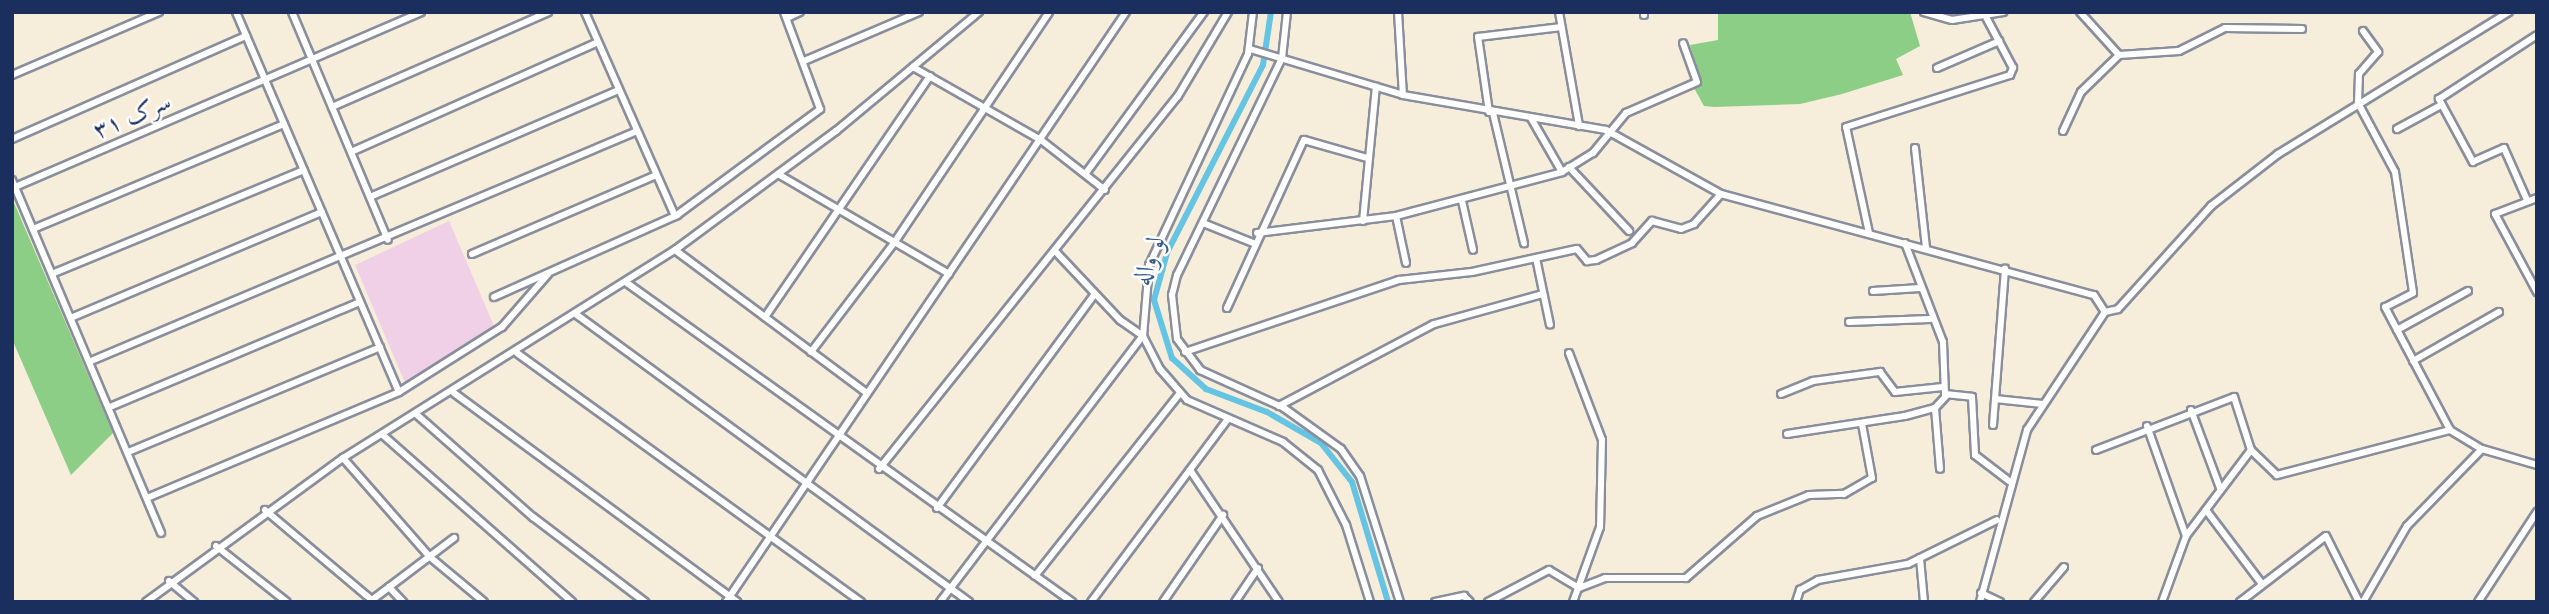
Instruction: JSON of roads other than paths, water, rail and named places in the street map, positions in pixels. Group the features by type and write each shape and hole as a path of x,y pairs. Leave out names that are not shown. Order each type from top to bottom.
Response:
{"street":[{"path":"12,75 159,12"},
{"path":"236,12 399,392"},
{"path":"302,12 293,14 388,240"},
{"name":"سرک ۳۱","path":"14,183 265,80 421,12"},
{"path":"332,107 548,12"},
{"path":"585,12 675,216"},
{"path":"494,297 675,216 820,109 785,15 800,12"},
{"path":"804,61 919,12"},
{"path":"146,602 265,510 343,458 384,436 627,284 778,174 979,12"},
{"path":"811,352 894,243 982,108 1049,12"},
{"path":"728,599 1126,12"},
{"path":"1086,173 1204,12"},
{"path":"879,469 1056,252 1178,96 1228,12"},
{"path":"940,602 983,540 1143,335 1149,265 1252,49 1253,12"},
{"path":"1287,12 1279,57 1172,295 1185,352 1200,370 1279,406 1315,426 1360,476 1400,602"},
{"path":"1398,12 1404,94"},
{"path":"1559,12 1579,126"},
{"path":"1924,12 1952,20 1986,17 2003,12"},
{"path":"2080,12 2119,55"},
{"path":"1980,602 1997,520 2009,481 2043,404 2105,312 2118,309 2211,206 2358,103 2509,12"},
{"path":"1869,233 1849,122 2010,75 1986,17"},
{"path":"1524,243 1491,113 1478,37 1561,27"},
{"path":"2063,131 2087,83 2119,55 2179,51 2225,28 2302,29"},
{"path":"2363,31 2378,52 2359,74 2358,103 2389,153 2404,210 2402,244 2413,295 2385,305 2450,430 2482,449 2537,465"},
{"path":"2527,200 2504,148 2473,162 2441,105 2441,97 2537,35"},
{"path":"12,139 246,36"},
{"path":"1937,68 1998,41"},
{"path":"351,152 597,42"},
{"path":"1257,233 1396,216 1511,189 1562,172 1593,153 1606,130 1626,113 1697,82 1683,43"},
{"path":"1252,49 1404,94 1491,113 1606,130 1721,194 2005,268 2094,295 2105,312"},
{"path":"913,67 1041,140 1105,190"},
{"path":"765,317 930,76"},
{"path":"1363,221 1367,158 1376,87"},
{"path":"370,197 618,90"},
{"path":"2396,129 2441,105"},
{"path":"1531,118 1562,172"},
{"path":"33,229 284,124"},
{"path":"91,361 342,260 637,131"},
{"path":"1227,307 1257,233 1304,140 1367,158"},
{"path":"1915,148 1926,248"},
{"path":"1569,167 1629,231"},
{"path":"54,273 304,170"},
{"path":"778,174 949,274"},
{"path":"472,254 656,175"},
{"path":"14,183 73,317 161,533"},
{"path":"1185,352 1399,280 1577,249 1587,261 1596,261 1632,243 1652,221 1681,229 1694,224 1721,194"},
{"path":"2537,198 2527,200 2495,218 2537,292"},
{"path":"1462,201 1473,250"},
{"path":"73,317 322,212"},
{"path":"1396,216 1406,263"},
{"path":"1203,223 1253,243"},
{"path":"1905,243 1930,319 1943,342 1943,387 1947,396"},
{"path":"675,250 867,393"},
{"path":"1056,252 1094,295 1143,335 1180,393 1227,420 1283,442 1318,470 1346,525 1370,602"},
{"path":"1536,258 1550,325"},
{"path":"1993,425 2005,268"},
{"path":"147,498 399,392 502,327 550,272"},
{"path":"627,284 879,469 1072,602"},
{"path":"1873,291 1920,288"},
{"path":"2397,330 2468,291"},
{"path":"1279,406 1434,324 1543,294"},
{"path":"937,508 1094,295"},
{"path":"110,407 360,302"},
{"path":"2413,360 2499,312"},
{"path":"577,315 805,485 969,602"},
{"path":"1849,322 1930,319"},
{"path":"128,452 380,347"},
{"path":"517,353 860,602"},
{"path":"1569,353 1602,440 1600,527 1573,602"},
{"path":"1781,394 1813,381 1880,372 1895,392 1943,387"},
{"path":"454,393 728,599 737,602"},
{"path":"1035,576 1180,393"},
{"path":"1787,434 1861,424 1935,408 1947,396 1972,397 1975,455 2009,481"},
{"path":"2096,450 2147,426 2234,397 2251,450 2277,475 2450,430"},
{"path":"1995,398 2043,404"},
{"path":"1935,408 1940,469"},
{"path":"2191,410 2220,488"},
{"path":"416,414 541,524 645,602"},
{"path":"1091,602 1227,420"},
{"path":"1579,588 1605,578 1686,578 1756,516 1808,495 1844,494 1861,485 1872,478 1861,424"},
{"path":"2147,426 2186,536"},
{"path":"384,436 572,602"},
{"path":"2361,602 2407,526 2482,449"},
{"path":"2162,602 2186,536 2251,450"},
{"path":"343,458 430,557 484,602"},
{"path":"1190,470 1223,515 1279,602"},
{"path":"265,510 372,600 454,538"},
{"path":"2206,510 2262,583"},
{"path":"2478,602 2537,512"},
{"path":"1163,602 1223,515"},
{"path":"1796,602 1800,590 1818,580 1920,558 1997,520"},
{"path":"2240,602 2326,536 2361,602"},
{"path":"216,546 287,602"},
{"path":"1920,558 1924,602"},
{"path":"2034,602 2064,566"},
{"path":"1235,602 1258,568"},
{"path":"1488,602 1549,570 1579,588"},
{"path":"169,582 194,602"},
{"path":"389,587 403,602"},
{"path":"1981,593 2000,602"},
{"path":"1435,602 1464,596 1470,602"}],"waterway":[{"name":"لو واله","path":"1271,12 1263,65 1167,253 1154,300 1172,358 1206,389 1267,412 1321,443 1352,482 1388,602"}]}
